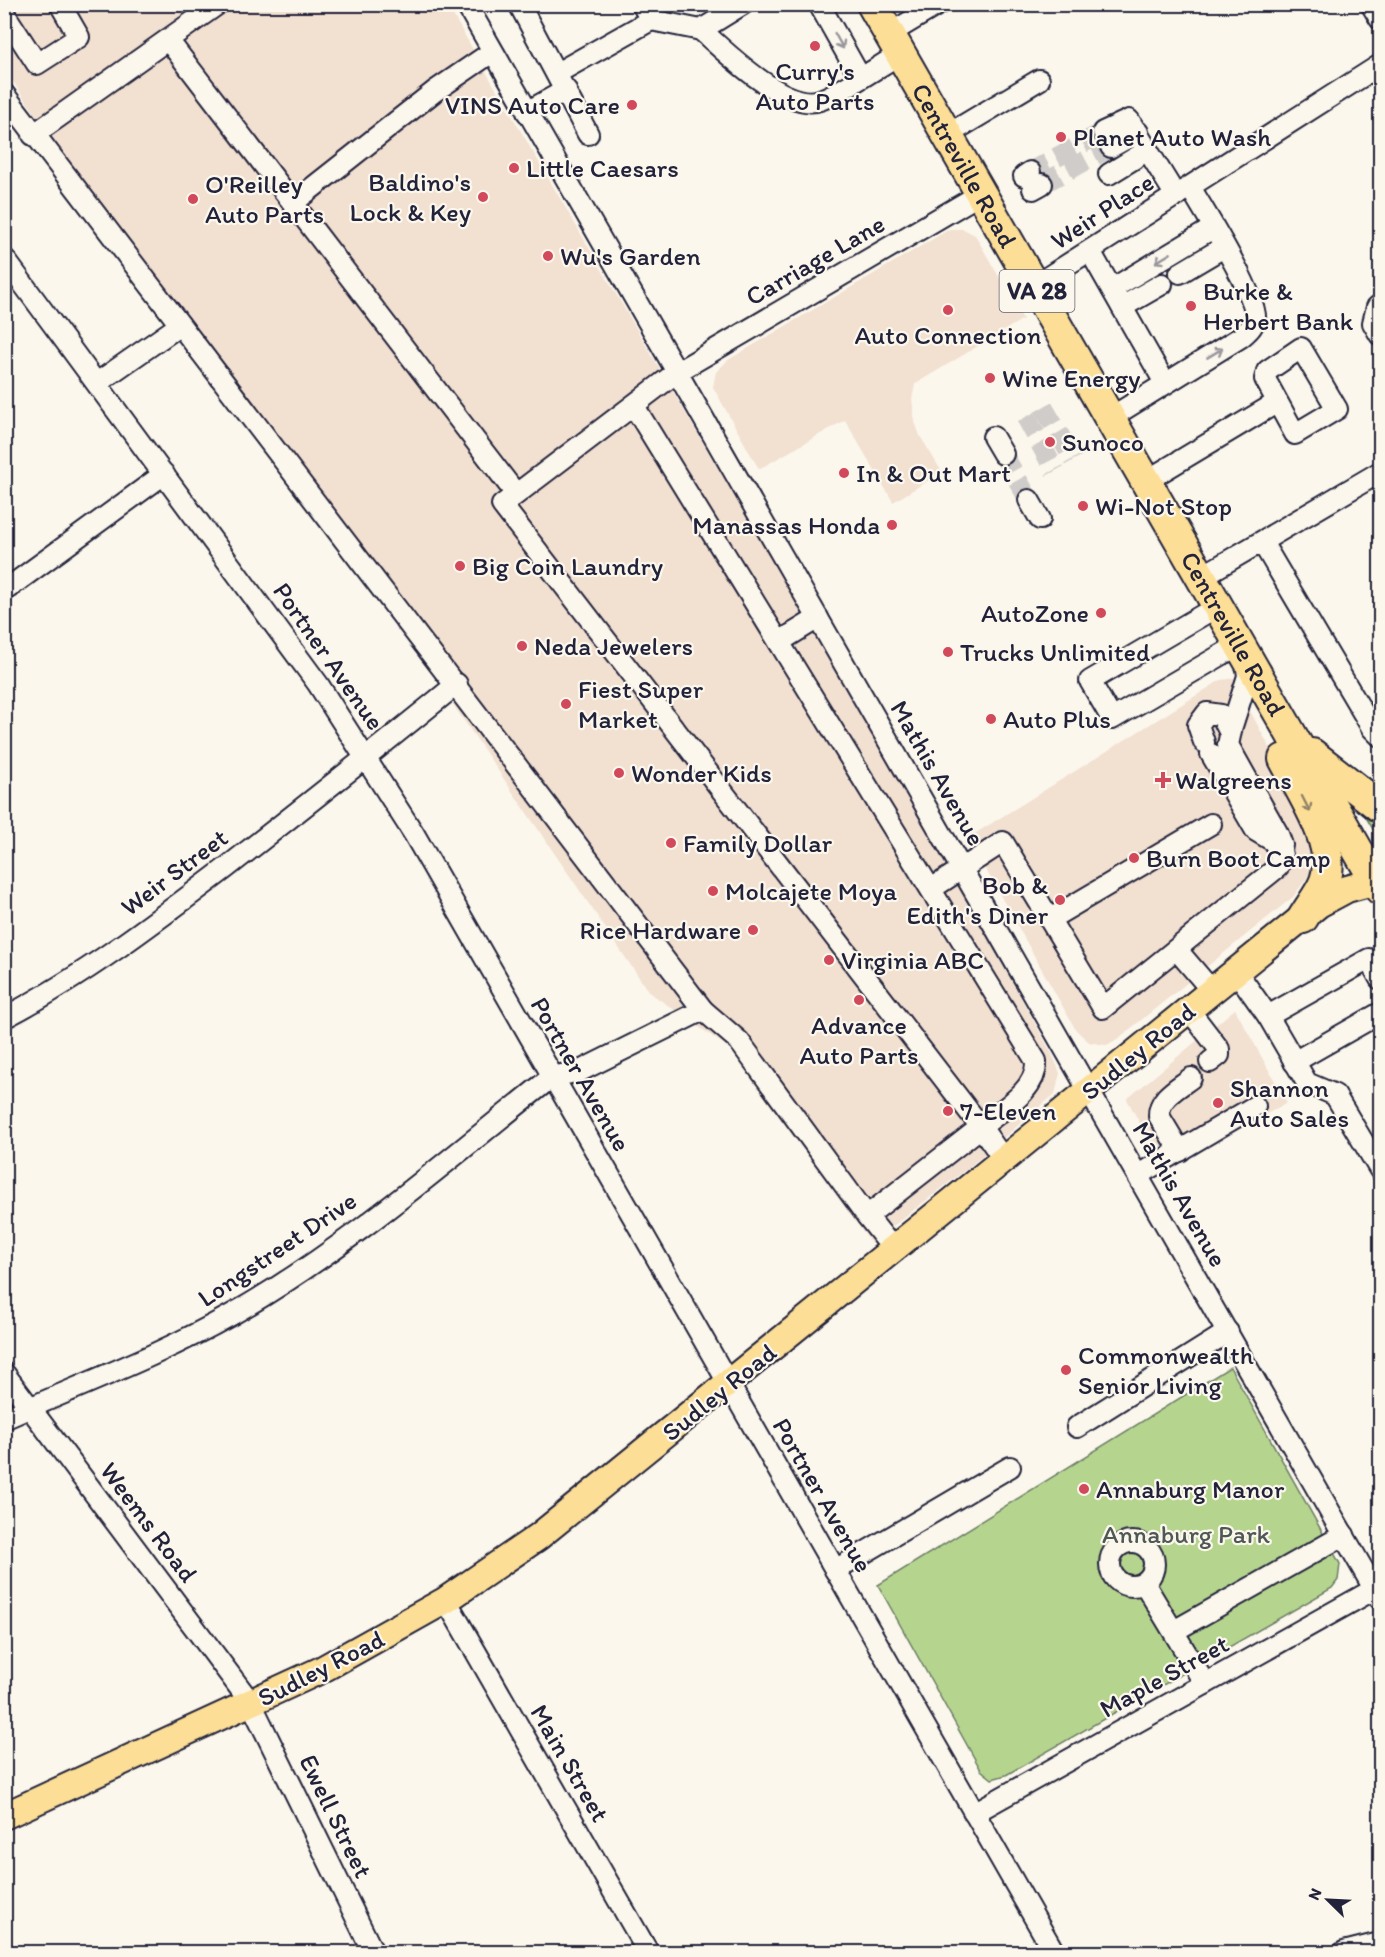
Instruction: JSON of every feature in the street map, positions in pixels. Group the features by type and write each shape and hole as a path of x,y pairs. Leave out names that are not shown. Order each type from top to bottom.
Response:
{"highway":[{"name":"Centreville Road","path":"872,4 1201,578 1379,883"},
{"path":"1247,657 1262,716 1320,831 1327,852 1325,881 1303,918"},
{"path":"1293,737 1346,783 1380,807"}],"main road":[{"name":"Sudley Road","path":"4,1816 251,1703 380,1639 446,1600 538,1537 1303,918 1336,894 1379,883"}],"street":[{"path":"4,13 37,64 79,37 60,4"},
{"path":"33,135 218,4"},
{"name":"Mathis Avenue","path":"466,4 1344,1535 1379,1591"},
{"path":"519,4 588,134"},
{"path":"701,30 743,4"},
{"path":"819,4 860,77"},
{"path":"527,112 646,12 701,30 749,74 792,98 819,101 860,77 939,4"},
{"path":"168,40 516,494 502,505 981,1127 1004,1160"},
{"path":"293,203 435,91 492,52"},
{"name":"Weir Place","path":"1034,286 1380,64"},
{"path":"947,135 1039,80"},
{"path":"4,94 33,135 457,684 703,1010 739,1041 894,1250"},
{"path":"1107,139 1129,120 1148,150 1213,228 1252,300 1255,318 1250,329 1240,337 1110,418"},
{"path":"1109,174 1148,150"},
{"name":"Carriage Lane","path":"516,494 677,372 980,194"},
{"path":"1112,289 1213,228"},
{"path":"1180,273 1224,247"},
{"path":"1090,251 1165,383"},
{"name":"Portner Avenue","path":"4,258 318,684 367,757 414,834 1054,1953"},
{"path":"1122,307 1162,284"},
{"path":"1380,305 1377,307 1373,323 1380,335"},
{"path":"97,383 180,325"},
{"path":"1146,481 1276,403"},
{"path":"634,406 1036,1061 1037,1072 1032,1083 981,1127 867,1216"},
{"path":"1201,578 1380,472"},
{"path":"4,591 164,474"},
{"path":"1029,500 1040,519"},
{"path":"1262,542 1378,729"},
{"path":"1218,606 1090,681 1112,719 1247,657 1248,676 1230,742"},
{"path":"779,642 818,618"},
{"name":"Weir Street","path":"4,1018 92,966 151,925 457,684"},
{"path":"931,889 1003,842 1103,1008 1275,872 1282,855 1276,829 1230,742 1221,715 1208,713 1198,725 1208,748 1256,831 1273,841 1282,855"},
{"path":"1050,919 1211,824"},
{"path":"1177,950 1212,992"},
{"path":"1268,1016 1369,959 1380,979"},
{"path":"1236,972 1268,1016 1307,1083 1335,1095 1380,1170"},
{"path":"552,1077 580,1071 703,1010"},
{"path":"1189,1010 1219,1049 1219,1055 1210,1062"},
{"path":"1294,1062 1380,1013"},
{"name":"Longstreet Drive","path":"4,1419 165,1349 234,1314 333,1248 552,1077"},
{"path":"1180,1151 1159,1116 1159,1111 1167,1096 1191,1077"},
{"path":"1138,1175 1255,1106"},
{"path":"1077,1427 1228,1332"},
{"name":"Weems Road","path":"4,1373 251,1703"},
{"path":"835,1570 1010,1467"},
{"path":"1174,1631 1344,1535"},
{"path":"1144,1583 1205,1684"},
{"name":"Maple Street","path":"975,1813 1205,1684 1379,1591"},
{"name":"Main Street","path":"446,1600 648,1953"},
{"name":"Ewell Street","path":"251,1703 373,1953"},
{"path":"1344,1953 1380,1943"}],"shaded area":[{"path":"5,5 447,5 899,778 1052,1054 1060,1073 1055,1094 969,1167 871,1243 729,1048 649,992 422,659 149,280 5,70"},
{"path":"950,229 963,229 975,235 1023,319 915,384 912,399 915,422 920,436 942,472 893,502 845,420 759,469 713,387 716,372 728,360"},
{"path":"1236,678 1249,709 1310,823 1314,861 1311,872 1293,897 1114,1042 1106,1045 1089,1042 1076,1030 968,838 1221,680"},
{"path":"1235,1009 1287,1103 1164,1169 1127,1099"}],"green space":[{"path":"1354,797 1380,818 1380,841"},
{"name":"Annaburg Park","path":"1230,1367 1340,1564 1338,1580 1332,1588 1006,1775 992,1779 981,1770 878,1585"}],"tunnel":[{"path":"1030,172 1103,132"},
{"path":"1042,184 1111,147"},
{"path":"1043,407 1074,460"},
{"path":"1026,417 1055,471"},
{"path":"1003,454 1029,500"}],"place":[{"name":"Curry's Auto Parts","path":"815,46"},
{"name":"VINS Auto Care","path":"632,105"},
{"name":"Planet Auto Wash","path":"1061,137"},
{"name":"Little Caesars","path":"514,168"},
{"name":"Baldino's Lock & Key","path":"483,197"},
{"name":"O'Reilley Auto Parts","path":"193,199"},
{"name":"Wu's Garden","path":"548,256"},
{"name":"Burke & Herbert Bank","path":"1191,306"},
{"name":"Auto Connection","path":"948,310"},
{"name":"Wine Energy","path":"990,378"},
{"name":"Sunoco","path":"1050,442"},
{"name":"In & Out Mart","path":"844,473"},
{"name":"Wi-Not Stop","path":"1083,506"},
{"name":"Manassas Honda","path":"892,525"},
{"name":"Big Coin Laundry","path":"460,566"},
{"name":"AutoZone","path":"1101,613"},
{"name":"Neda Jewelers","path":"522,646"},
{"name":"Trucks Unlimited","path":"948,652"},
{"name":"Fiest Super Market","path":"566,704"},
{"name":"Auto Plus","path":"991,719"},
{"name":"Wonder Kids","path":"619,773"},
{"name":"Walgreens","path":"1163,780"},
{"name":"Family Dollar","path":"671,843"},
{"name":"Burn Boot Camp","path":"1134,858"},
{"name":"Molcajete Moya","path":"713,891"},
{"name":"Bob & Edith's Diner","path":"1060,900"},
{"name":"Rice Hardware","path":"753,930"},
{"name":"Virginia ABC","path":"829,960"},
{"name":"Advance Auto Parts","path":"859,1000"},
{"name":"Shannon Auto Sales","path":"1218,1103"},
{"name":"7-Eleven","path":"948,1111"},
{"name":"Commonwealth Senior Living","path":"1066,1370"},
{"name":"Annaburg Manor","path":"1084,1489"}]}
